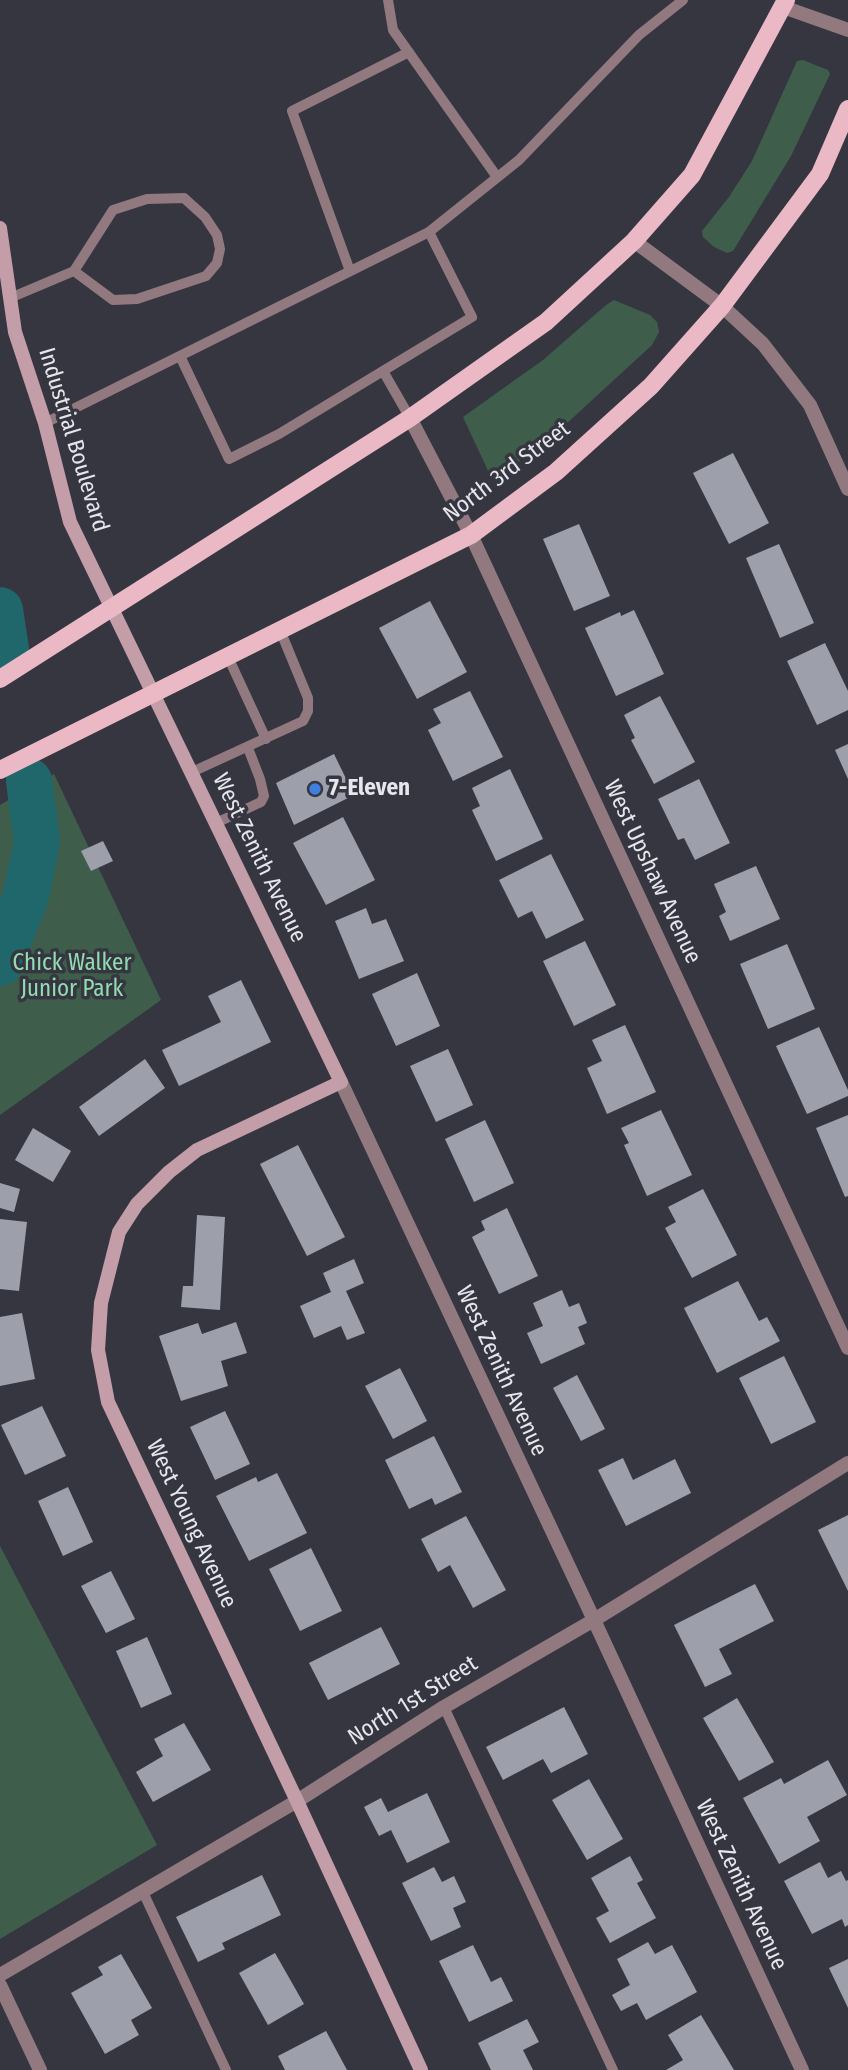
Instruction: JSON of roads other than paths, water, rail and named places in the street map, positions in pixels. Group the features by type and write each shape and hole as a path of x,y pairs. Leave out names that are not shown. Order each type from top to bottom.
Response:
{"main road":[{"path":"0,679 113,610 410,418 546,322 634,241 692,176 785,4"},
{"name":"North 3rd Street","path":"0,770 471,535 556,472 651,386 722,306 820,174 848,109"}],"street":[{"path":"785,4 848,30"},
{"name":"Industrial Boulevard","path":"0,228 15,332 45,423 70,522 154,694"},
{"path":"634,241 722,306 763,344 810,405 848,489"},
{"name":"West Upshaw Avenue","path":"410,418 471,535 848,1348"},
{"name":"West Zenith Avenue","path":"154,694 341,1082 802,2070"},
{"name":"West Young Avenue","path":"341,1082 197,1150 169,1172 137,1204 119,1232 101,1303 98,1350 108,1402 421,2070"},
{"name":"North 1st Street","path":"0,1975 297,1801 444,1707 594,1620 848,1463"},
{"path":"0,1985 40,2070"}],"lane":[{"path":"388,0 393,30 497,177"},
{"path":"45,423 429,232 519,159 639,35 683,0"},
{"path":"350,271 292,111 409,52"},
{"path":"10,298 74,271 113,210 147,199 184,198 205,217 217,235 220,249 217,263 206,276 137,299 113,300 74,271"},
{"path":"180,356 229,459 279,434 472,317 429,232"},
{"path":"383,371 410,418"},
{"path":"192,772 303,721 308,711 308,698 280,630"},
{"path":"228,657 266,739"},
{"path":"216,823 261,803 264,796 248,748"},
{"path":"444,1707 613,2070"},
{"path":"143,1892 226,2070"}],"waterway":[{"path":"0,610 6,649"},
{"path":"0,963 26,896 37,842 29,781"}],"place":[{"name":"7-Eleven","path":"315,789"}],"park label":[{"name":"Chick Walker Junior Park","path":"72,977"}]}
